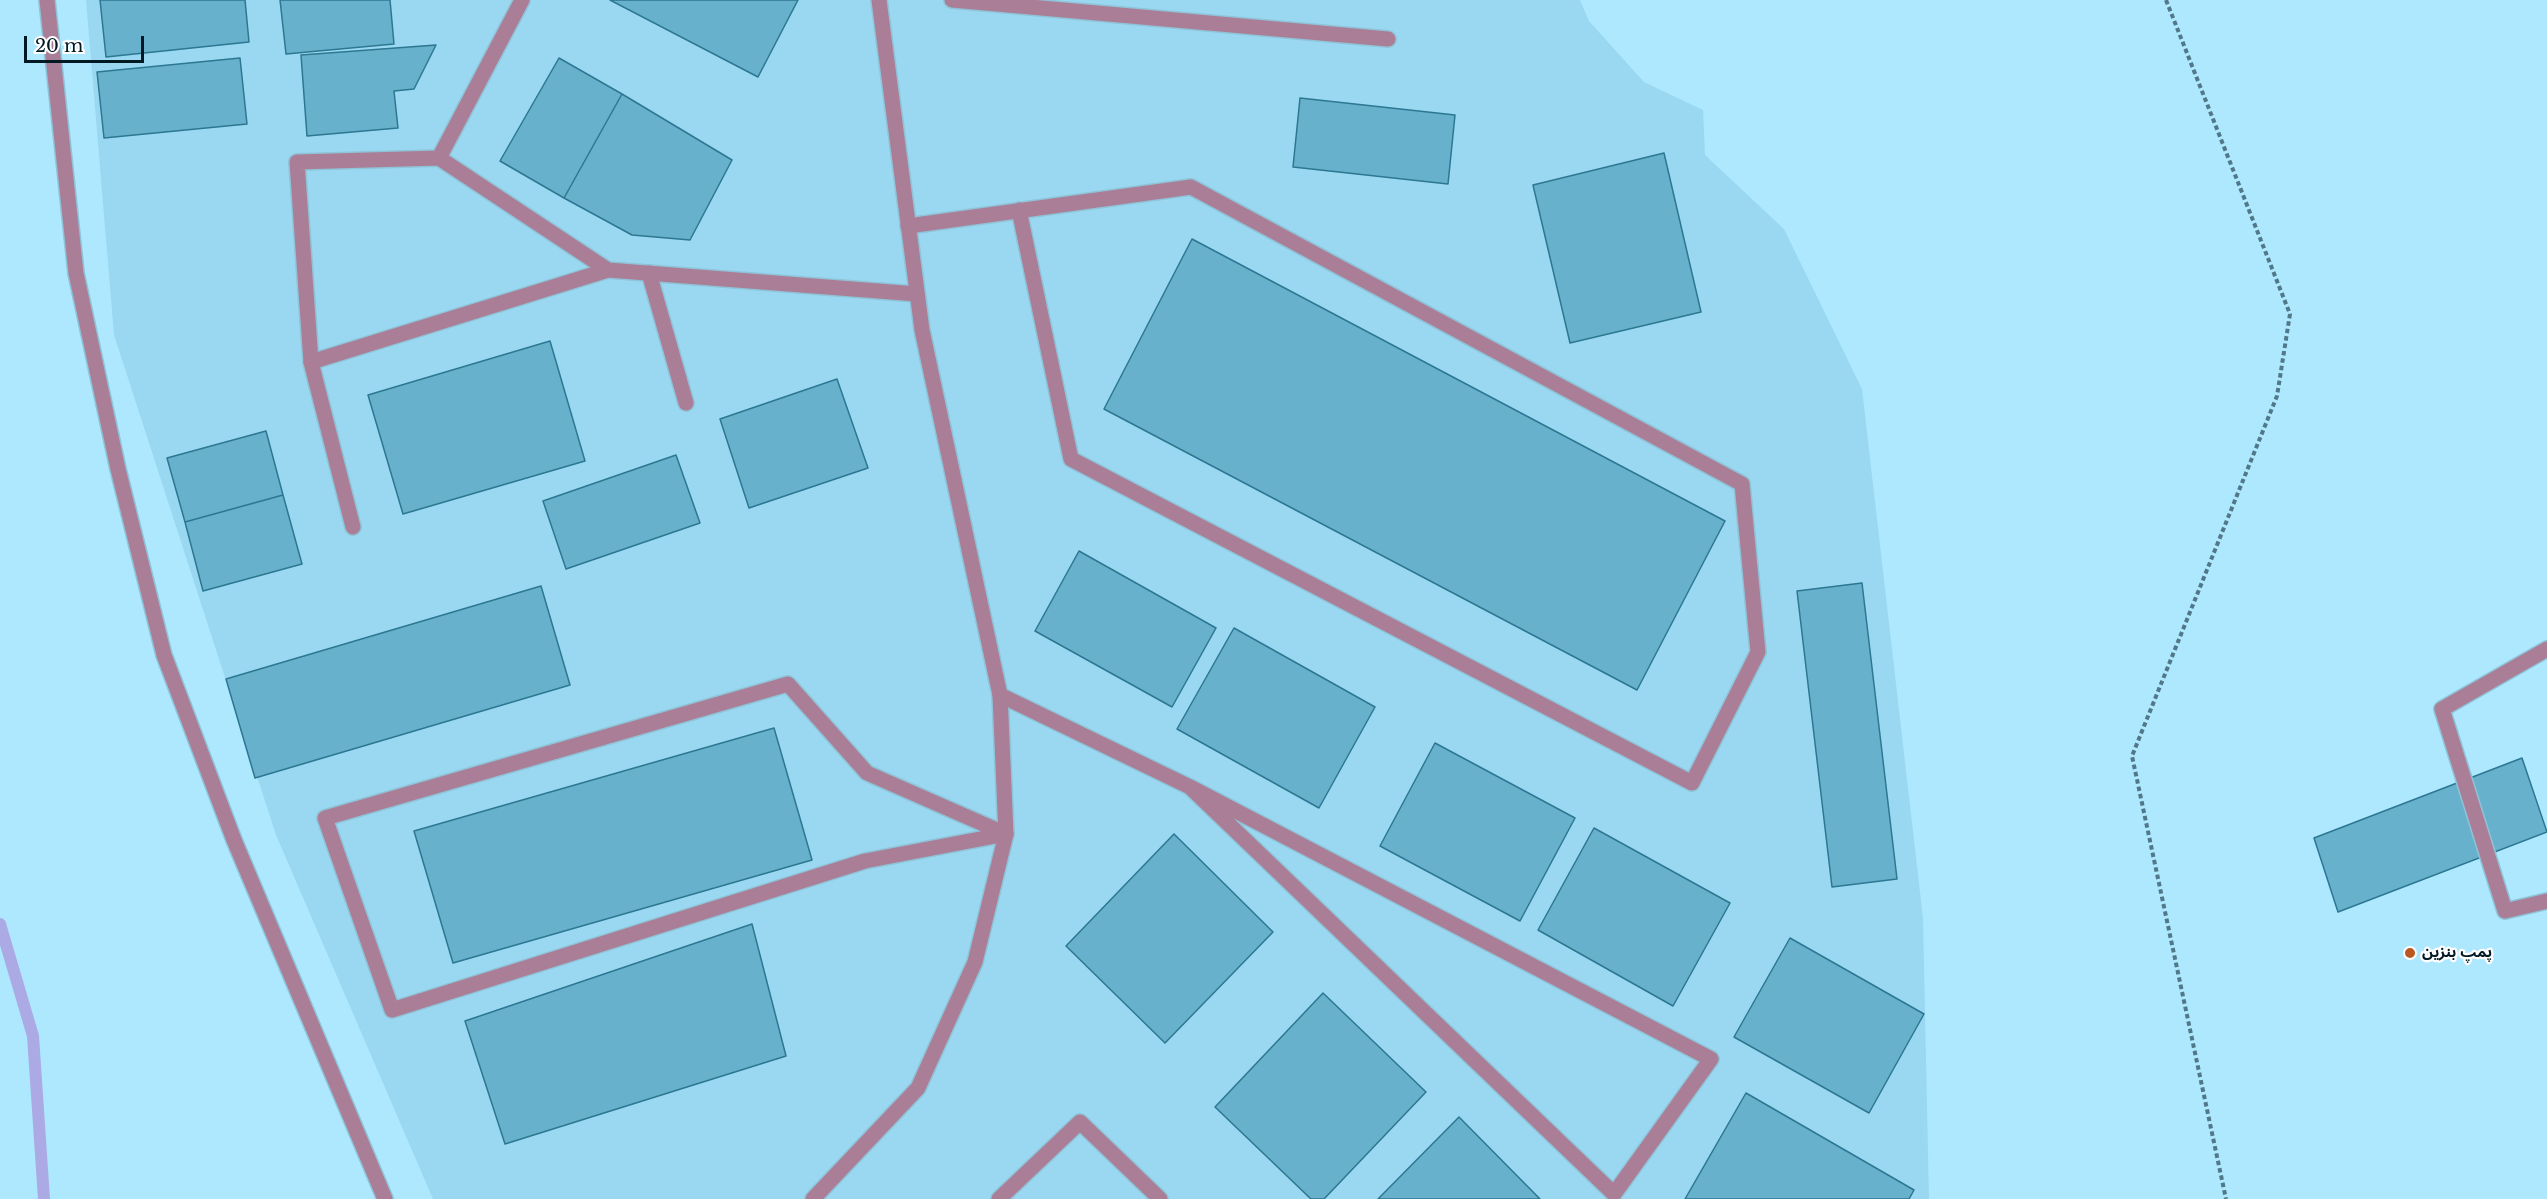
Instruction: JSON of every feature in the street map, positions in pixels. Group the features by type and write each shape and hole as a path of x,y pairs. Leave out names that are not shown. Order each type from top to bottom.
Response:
{"street":[{"path":"46,0 76,273 118,469 164,655 234,840 385,1199"},
{"path":"439,158 522,0"},
{"path":"813,1199 918,1088 975,962 1006,834 1000,695 922,330 879,0"},
{"path":"952,0 1388,39"},
{"path":"353,527 311,362 297,162 439,158 608,270"},
{"path":"908,226 1019,210 1191,187 1742,484 1758,652 1692,783 1071,459 1019,210"},
{"path":"311,362 608,270 917,294"},
{"path":"649,273 686,403"},
{"path":"2547,649 2442,709 2505,911 2547,901"},
{"path":"788,684 867,773 1006,834 865,861 392,1010 325,818 788,684"},
{"path":"1000,695 1190,787 1711,1059 1614,1194 1190,787"},
{"path":"999,1199 1080,1122 1160,1199"}],"path":[{"path":"2166,0 2290,314 2277,396 2132,756 2226,1199"}],"shaded area":[{"path":"86,0 1580,0 1589,21 1644,82 1703,110 1705,155 1784,229 1862,389 1923,918 1929,1199 433,1199 276,835 114,335"}],"building":[{"path":"100,0 245,0 249,42 106,57"},
{"path":"280,0 390,0 394,44 286,54"},
{"path":"610,0 798,0 758,77"},
{"path":"436,45 414,89 394,91 398,128 307,136 301,55"},
{"path":"240,58 247,124 104,138 97,72"},
{"path":"559,58 622,94 564,198 500,161"},
{"path":"622,94 732,160 690,240 632,235 564,198"},
{"path":"1300,98 1455,115 1448,184 1293,167"},
{"path":"1664,153 1701,312 1570,343 1533,185"},
{"path":"1192,239 1725,521 1637,690 1104,409"},
{"path":"550,341 585,461 403,514 368,395"},
{"path":"837,379 868,468 749,508 720,419"},
{"path":"266,431 283,495 185,522 167,458"},
{"path":"676,455 700,523 566,569 543,501"},
{"path":"283,495 302,564 203,591 185,522"},
{"path":"1079,551 1216,628 1172,707 1035,631"},
{"path":"1862,583 1897,879 1832,887 1797,591"},
{"path":"541,586 570,685 255,778 226,679"},
{"path":"1234,628 1375,707 1319,808 1177,729"},
{"path":"774,728 812,860 453,963 414,831"},
{"path":"1435,743 1575,818 1520,921 1380,846"},
{"path":"2522,758 2547,832 2338,912 2314,838"},
{"path":"1594,828 1730,903 1673,1006 1538,930"},
{"path":"1174,834 1273,932 1165,1043 1066,946"},
{"path":"752,924 786,1056 505,1144 465,1021"},
{"path":"1790,938 1924,1014 1869,1113 1734,1037"},
{"path":"1323,993 1426,1092 1324,1199 1311,1199 1215,1107"},
{"path":"1746,1093 1914,1190 1909,1199 1685,1199"},
{"path":"1459,1117 1540,1199 1378,1199"}],"waterway":[{"path":"0,924 33,1036 44,1199"}],"place":[{"name":"پمپ بنزین","path":"2410,953"}]}
